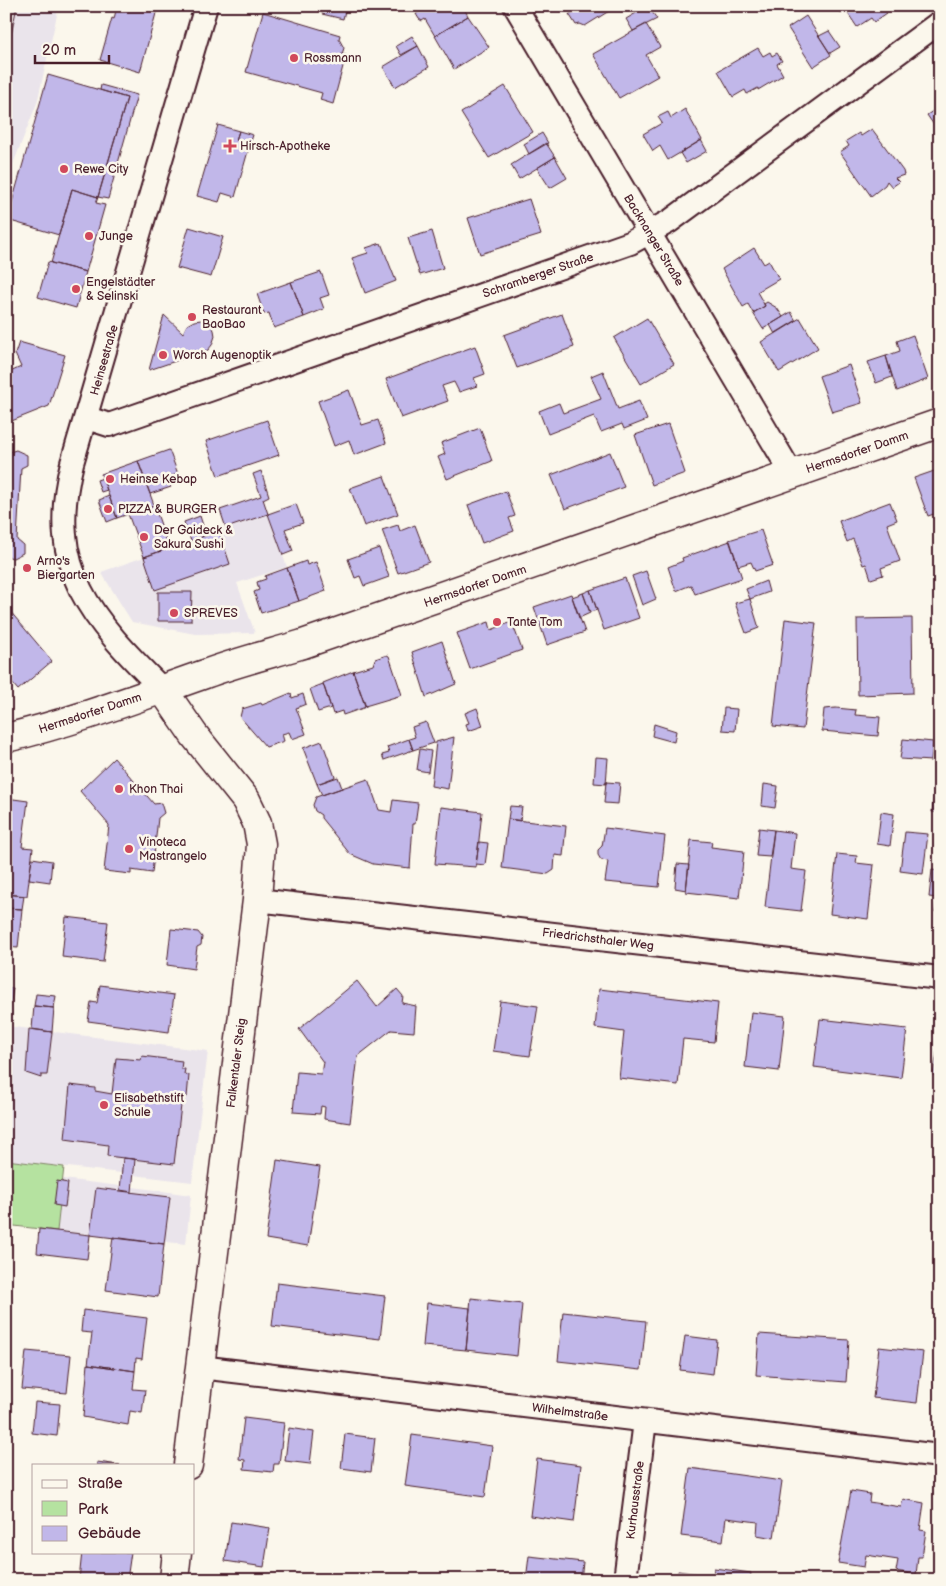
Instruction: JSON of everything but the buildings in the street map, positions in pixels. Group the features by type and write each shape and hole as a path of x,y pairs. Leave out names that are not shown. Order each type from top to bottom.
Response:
{"main road":[{"name":"Hermsdorfer Damm","path":"6,738 44,729 162,690 206,673 303,644 434,600 940,423"},
{"name":"Falkentaler Steig","path":"162,690 194,735 246,800 257,823 261,844 257,900 188,1464"},
{"path":"174,1580 177,1554"}],"street":[{"name":"Heinsestraße","path":"162,690 121,648 95,615 82,594 70,567 63,513 72,464 206,6"},
{"name":"Backnanger Straße","path":"515,6 792,474"},
{"name":"Schramberger Straße","path":"87,418 109,425 630,242 670,221 940,22"},
{"name":"Friedrichsthaler Weg","path":"257,900 940,978"},
{"name":"Wilhelmstraße","path":"200,1367 940,1456"},
{"name":"Kurhausstraße","path":"625,1580 645,1421"}],"shaded area":[{"path":"6,6 59,6 37,103 6,182"},
{"path":"268,514 287,567 237,583 255,633 195,634 132,622 101,572"},
{"name":"Elisabethstift Schule","path":"6,1026 208,1051 192,1182 133,1175 133,1187 191,1195 186,1244 57,1231 63,1179 120,1186 121,1173 6,1160"}],"green space":[{"path":"6,1160 64,1167 57,1231 6,1225"}],"tram line":[{"path":"6,59 17,6"}],"place":[{"name":"Rossmann","path":"294,58"},
{"name":"Hirsch-Apotheke","path":"230,146"},
{"name":"Rewe City","path":"64,169"},
{"name":"Junge","path":"89,236"},
{"name":"Engelstädter & Selinski","path":"76,289"},
{"name":"Restaurant BaoBao","path":"192,317"},
{"name":"Worch Augenoptik","path":"163,355"},
{"name":"Heinse Kebap","path":"110,479"},
{"name":"PIZZA & BURGER","path":"108,509"},
{"name":"Der Gaideck & Sakura Sushi","path":"144,537"},
{"name":"Arno's Biergarten","path":"27,568"},
{"name":"SPREVES","path":"174,613"},
{"name":"Tante Tom","path":"497,622"},
{"name":"Khon Thai","path":"119,789"},
{"name":"Vinoteca Mastrangelo","path":"129,849"},
{"name":"Elisabethstift Schule","path":"104,1105"}]}
